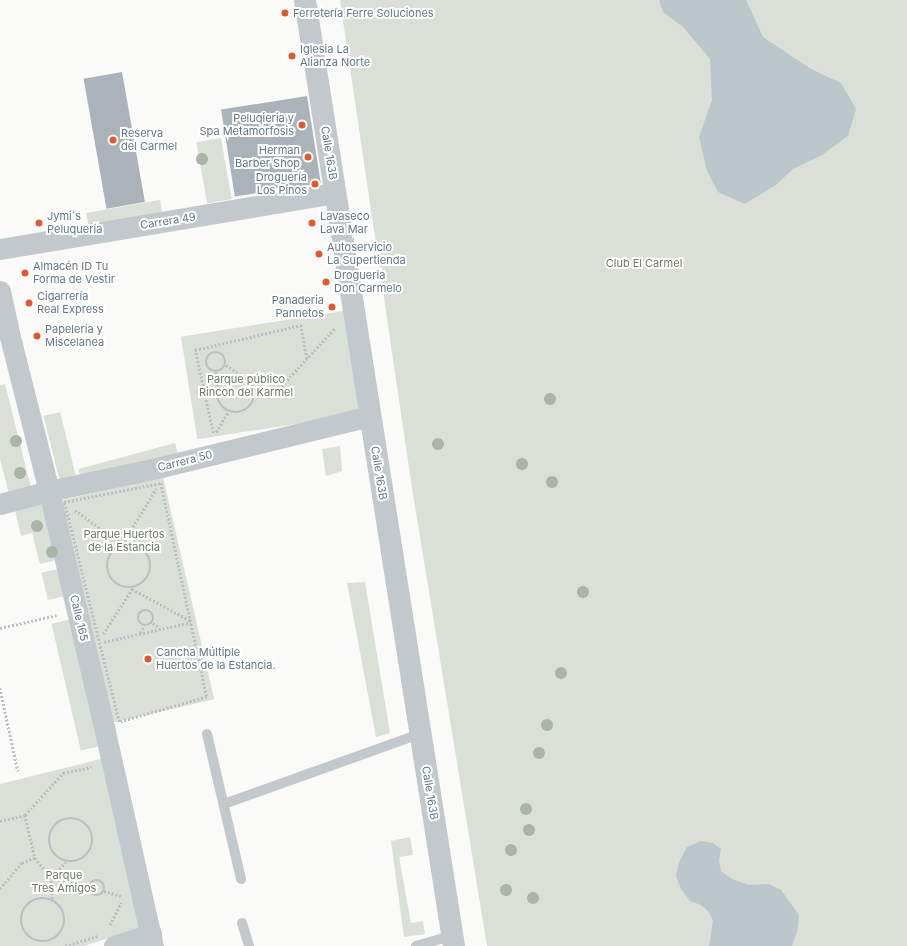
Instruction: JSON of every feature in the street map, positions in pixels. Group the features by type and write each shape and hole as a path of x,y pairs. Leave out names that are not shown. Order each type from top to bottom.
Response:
{"street":[{"name":"Calle 163B","path":"305,0 453,941"},
{"name":"Carrera 49","path":"0,249 335,193"},
{"name":"Calle 165","path":"0,291 10,337 49,491 152,940"},
{"name":"Carrera 50","path":"0,504 49,491 160,475 370,416"},
{"path":"107,936 152,940"}],"lane":[{"path":"207,734 242,878"},
{"path":"224,804 420,734"},
{"path":"242,923 249,946"},
{"path":"416,946 453,941"}],"path":[{"path":"255,389 276,392 340,322 354,313"},
{"path":"214,435 195,350 301,325 307,358"},
{"path":"215,351 222,353 226,358 226,365 222,370 216,372 207,367 206,361 208,354 215,351"},
{"path":"216,372 219,403 228,412 234,414 240,413 251,407 254,402 255,389 253,383 226,365"},
{"path":"217,390 224,379 236,374 243,376"},
{"path":"49,491 122,544 137,545 148,554 151,561 149,576 145,582 132,589 98,643 119,722 207,697 160,475"},
{"path":"160,475 122,544 115,548 107,560 108,574 111,581 117,586 132,589 191,622"},
{"path":"144,626 140,622 139,618 141,613 145,610 152,613 154,618 153,623"},
{"path":"0,628 77,611"},
{"path":"98,643 191,622"},
{"path":"153,623 160,628"},
{"path":"144,626 149,626 153,623"},
{"path":"140,633 144,626"},
{"path":"0,688 18,771"},
{"path":"0,821 25,815 63,773 94,766"},
{"path":"25,815 35,858 51,878 52,899"},
{"path":"72,818 85,823 93,836 93,843 86,856 73,863 66,862 53,855 48,841 52,827 57,822 72,818"},
{"path":"0,889 22,863 35,858"},
{"path":"51,878 66,862"},
{"path":"51,878 89,887"},
{"path":"94,881 99,881 104,886 104,891 102,895 97,896 92,894 89,887 94,881"},
{"path":"65,946 107,936 124,896 123,889"},
{"path":"104,891 124,896"},
{"path":"37,899 52,899 58,903 65,916 63,931 53,941 46,943 31,940 22,928 22,914 25,907 37,899"}],"green space":[{"name":"Club El Carmel","path":"340,0 907,0 907,946 487,946 412,488"},
{"path":"221,138 232,199 207,203 196,142"},
{"path":"160,200 163,217 89,230 86,213"},
{"name":"Parque público Rincon del Karmel","path":"343,311 359,414 197,439 181,337"},
{"path":"5,384 31,488 9,494 0,459 0,385"},
{"path":"60,412 76,477 60,481 44,416"},
{"path":"175,443 178,454 81,480 78,469"},
{"path":"340,446 342,471 326,476 322,449"},
{"name":"Parque Huertos de la Estancia","path":"163,477 214,699 111,723 60,501"},
{"path":"45,499 60,559 40,564 32,533 21,536 14,506"},
{"path":"62,568 68,595 48,600 42,573"},
{"path":"365,582 390,733 376,737 347,583"},
{"path":"72,619 101,746 81,750 52,624"},
{"name":"Parque Tres Amigos","path":"101,759 139,928 84,946 0,946 0,784"},
{"path":"410,837 413,855 399,857 411,923 423,921 425,934 404,937 391,841"}],"shaded area":[{"path":"659,0 746,0 763,37 811,69 841,83 856,109 848,136 822,155 793,169 777,184 745,204 718,192 707,171 699,137 712,100 710,59 683,27 663,12"},
{"path":"701,841 713,843 721,849 719,861 721,871 732,879 749,885 769,884 781,890 799,915 797,932 792,946 709,946 713,921 709,912 701,905 690,901 681,889 676,876 679,862 687,847"}],"building":[{"name":"Reserva del Carmel","path":"122,72 145,202 107,209 84,79"},
{"path":"307,96 321,183 235,197 221,110"}],"place":[{"name":"Ferretería Ferre Soluciones","path":"285,13"},
{"name":"Iglesia La Alianza Norte","path":"292,56"},
{"name":"Peluqieria y Spa Metamorfosis","path":"302,125"},
{"name":"Reserva del Carmel","path":"113,140"},
{"name":"Herman Barber Shop","path":"308,157"},
{"name":"Droguería Los Pinos","path":"315,184"},
{"name":"Jymi´s Peluquería","path":"39,223"},
{"name":"Lavaseco Lava Mar","path":"312,223"},
{"name":"Autoservicio La Supertienda","path":"319,254"},
{"name":"Almacén ID Tu Forma de Vestir","path":"25,273"},
{"name":"Droguería Don Carmelo","path":"326,282"},
{"name":"Cigarrería Real Express","path":"29,303"},
{"name":"Panaderia Pannetos","path":"332,307"},
{"name":"Papelería y Miscelanea","path":"37,336"},
{"name":"Cancha Múltiple Huertos de la Estancia.","path":"148,659"}]}
